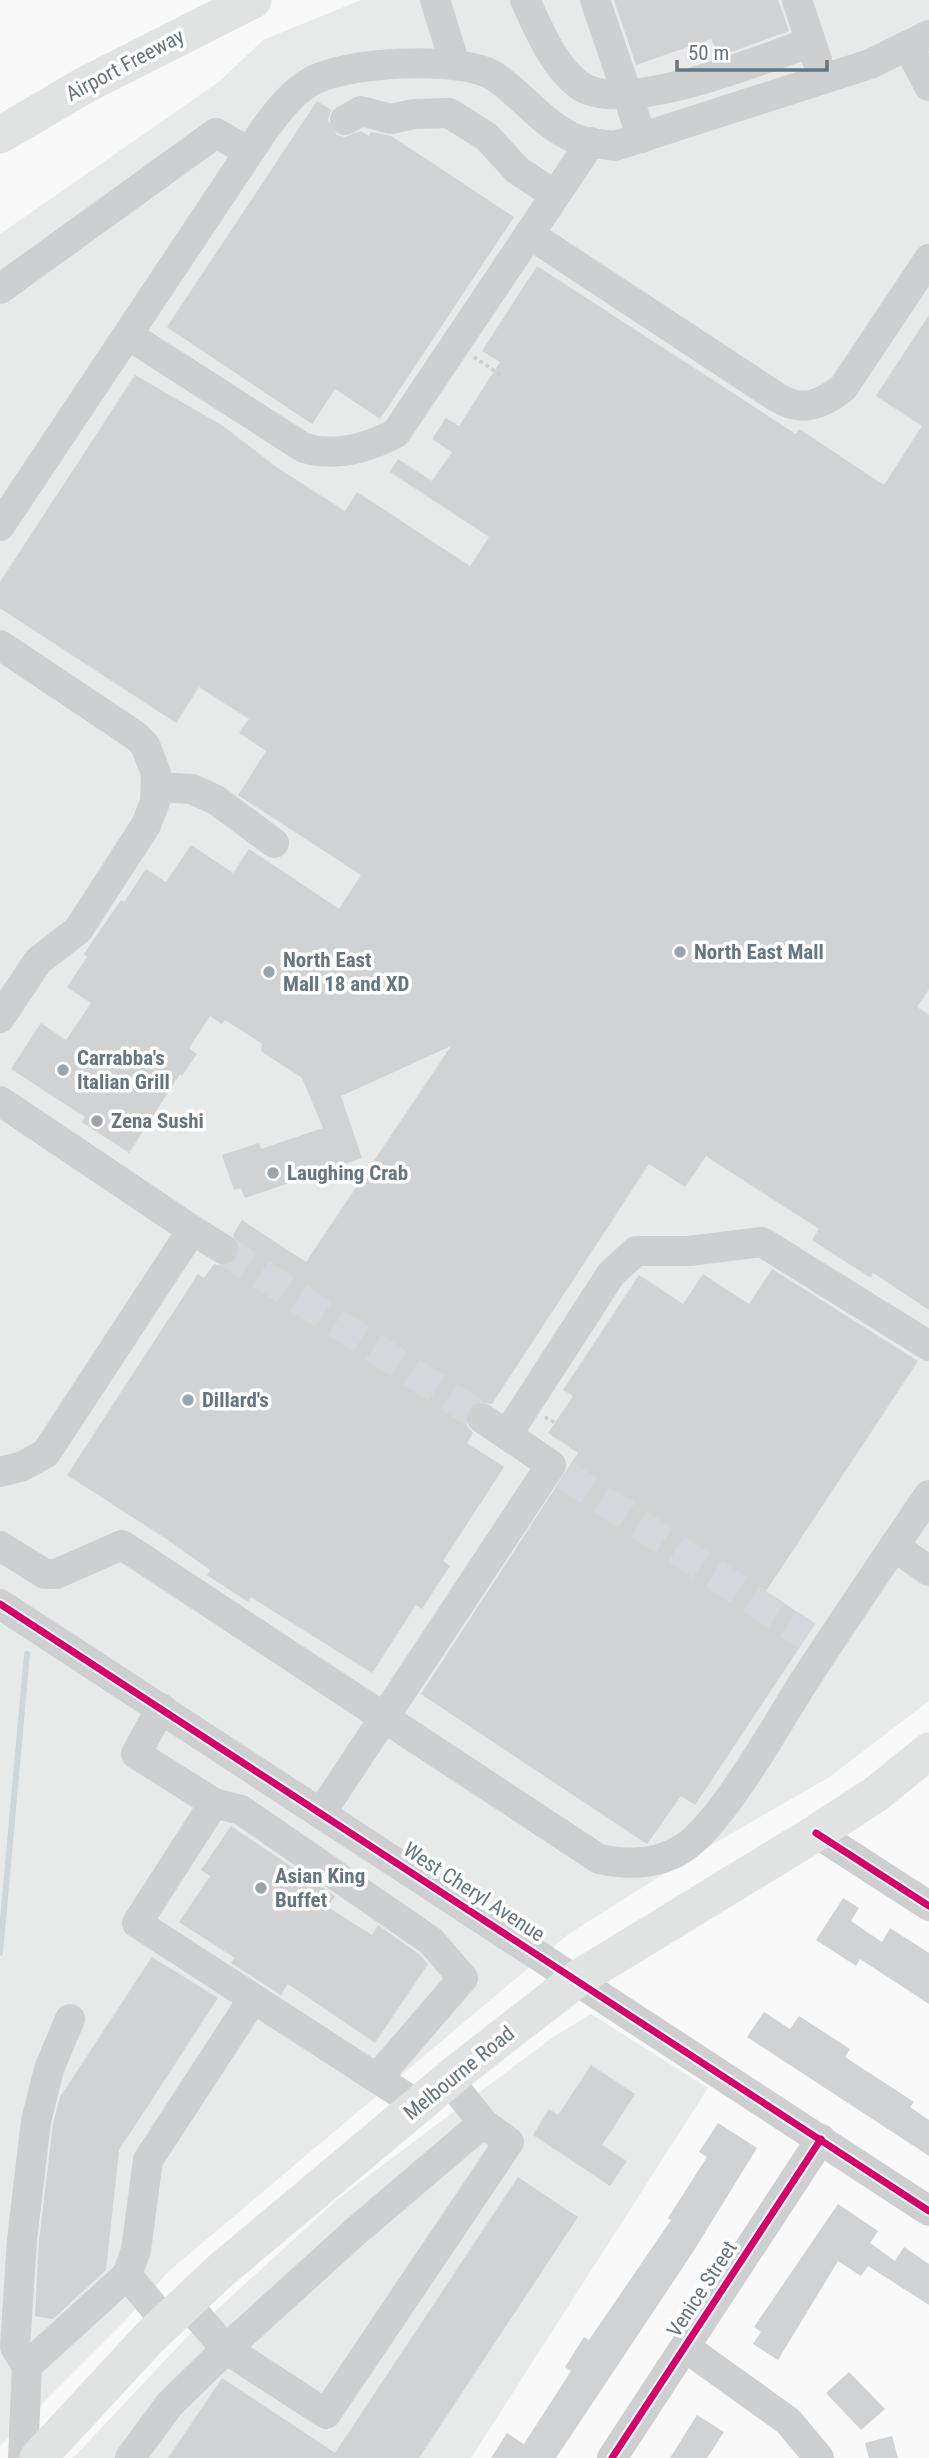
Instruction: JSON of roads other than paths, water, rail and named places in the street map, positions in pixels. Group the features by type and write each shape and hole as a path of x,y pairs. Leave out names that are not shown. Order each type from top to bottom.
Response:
{"main road":[{"name":"Airport Freeway","path":"0,135 85,85 253,0"},
{"name":"Melbourne Road","path":"36,2458 176,2313 324,2181 449,2080 577,1979 816,1833 876,1794 929,1751"}],"street":[{"path":"435,0 455,64"},
{"path":"525,0 539,30 568,76 582,88 628,95 650,93 811,42"},
{"path":"595,0 642,138"},
{"path":"797,0 823,79"},
{"path":"0,527 249,152 294,93 315,80 342,71 416,63 455,64 492,75 560,131 591,142 615,146 823,79 918,41 929,86"},
{"path":"345,120 361,111 391,119 414,114 449,113 486,137 517,170 555,195"},
{"path":"0,289 216,133 249,152"},
{"path":"128,335 304,448 320,453 374,445 396,433 591,142"},
{"path":"529,234 778,398 803,408 825,401 843,388 929,259"},
{"path":"0,645 136,736 145,745 156,773 155,802 146,825 90,914 67,942 38,961 0,1018"},
{"path":"156,786 192,789 216,800 274,843"},
{"path":"0,1101 223,1249"},
{"path":"0,1472 23,1466 46,1452 192,1230"},
{"path":"507,1435 611,1274 636,1251 689,1251 762,1242 929,1346"},
{"path":"321,1813 384,1716 557,1470 482,1419"},
{"path":"0,1546 45,1574 56,1574 122,1545 599,1859 621,1863 648,1862 683,1849 707,1826 756,1757 816,1642 899,1539 929,1495"},
{"path":"899,1539 928,1565"},
{"name":"West Cheryl Avenue","path":"0,1604 929,2211"},
{"path":"161,1708 136,1754 227,1807 431,1941 463,1978 377,2078"},
{"path":"264,1775 227,1807 137,1923 418,2105"},
{"path":"816,1833 929,1906"},
{"path":"431,1941 458,1903"},
{"path":"27,2366 127,2275 136,2250 148,2160 253,1998"},
{"path":"36,2458 27,2366 15,2347 15,2318 36,2121 49,2069 70,2018"},
{"path":"127,2275 226,2349 326,2414 509,2142 483,2123 449,2080"},
{"path":"130,2458 169,2405 226,2349 346,2239 483,2123"},
{"name":"Venice Street","path":"612,2458 821,2139"},
{"path":"685,2347 788,2421 819,2458"}],"waterway":[{"path":"0,1953 27,1654"}],"tunnel":[{"path":"223,1249 482,1418"},
{"path":"564,1474 807,1636"}],"place":[{"name":"North East Mall","path":"680,952"},
{"name":"North East Mall 18 and XD","path":"269,972"},
{"name":"Carrabba's Italian Grill","path":"63,1070"},
{"name":"Zena Sushi","path":"97,1121"},
{"name":"Laughing Crab","path":"273,1173"},
{"name":"Dillard's","path":"188,1400"},
{"name":"Asian King Buffet","path":"261,1888"}]}
